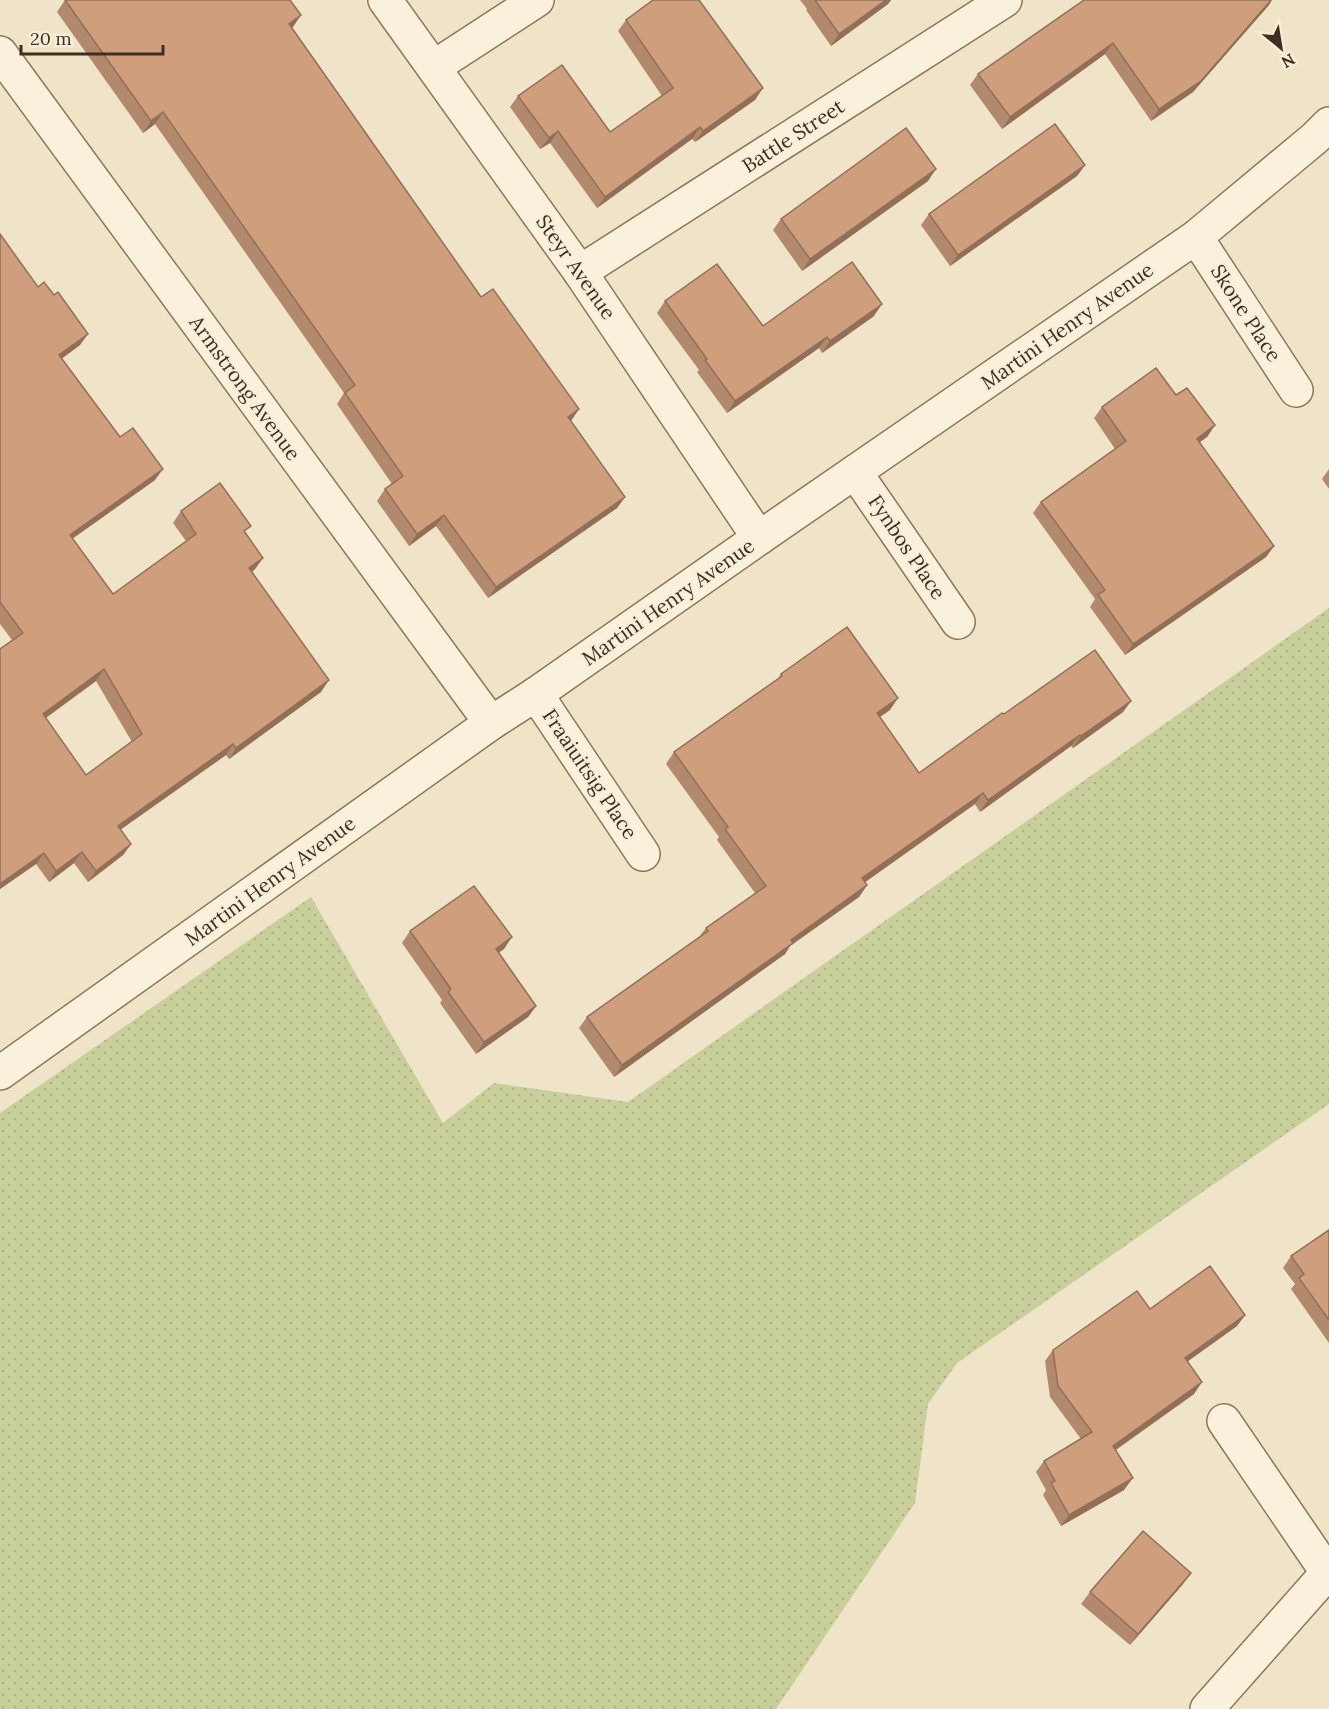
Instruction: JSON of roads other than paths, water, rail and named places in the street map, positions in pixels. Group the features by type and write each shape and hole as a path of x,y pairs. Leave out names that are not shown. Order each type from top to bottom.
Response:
{"street":[{"name":"Steyr Avenue","path":"385,0 580,272 759,538"},
{"path":"434,67 537,0"},
{"name":"Battle Street","path":"580,272 1005,0"},
{"name":"Armstrong Avenue","path":"0,53 491,723"},
{"name":"Martini Henry Avenue","path":"0,1073 491,723 1196,237 1329,124"},
{"name":"Skone Place","path":"1196,237 1296,390"},
{"name":"Fynbos Place","path":"855,472 958,622"},
{"name":"Fraaiuitsig Place","path":"536,694 644,854"},
{"path":"1207,1709 1328,1572 1224,1420"}]}
